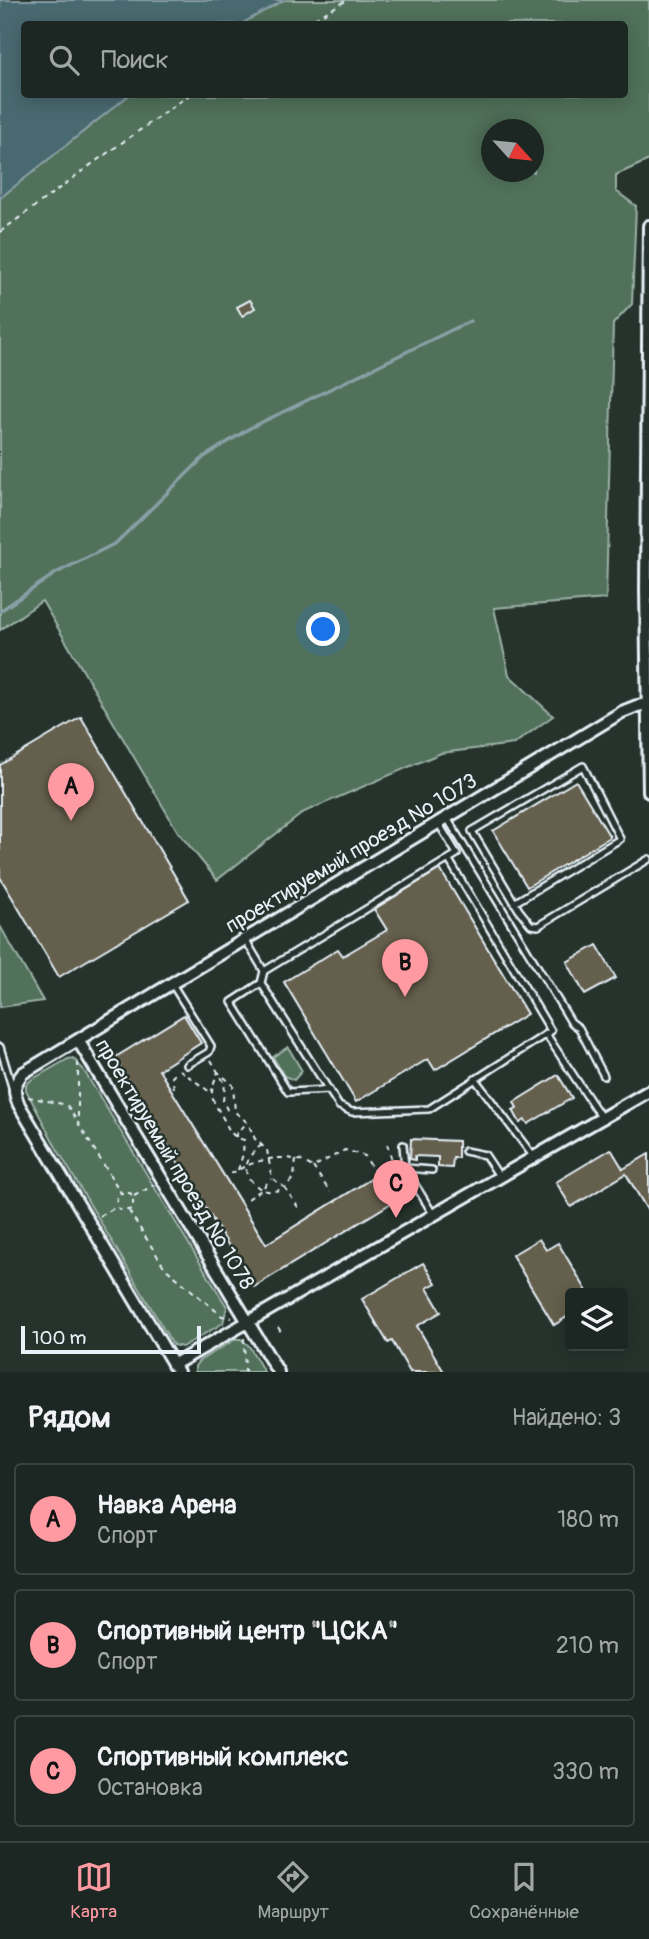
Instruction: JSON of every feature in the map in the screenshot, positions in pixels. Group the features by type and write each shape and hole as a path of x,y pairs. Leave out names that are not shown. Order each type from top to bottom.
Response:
{"street":[{"path":"649,226 649,792"},
{"name":"проектируемый проезд № 1073","path":"78,1040 622,712 647,704"},
{"name":"проектируемый проезд № 1078","path":"13,1093 15,1083 23,1073 78,1040 278,1372"},
{"path":"13,1093 176,1368 248,1322 649,1091"}],"lane":[{"path":"514,903 620,839 583,766 472,831 514,903 531,925 538,926 649,859"},
{"path":"264,971 457,855 443,820"},
{"path":"443,820 571,1022 579,1028 604,1076"},
{"path":"261,984 339,1106 352,1112 429,1109 551,1031 449,860"},
{"path":"245,940 264,971 261,984 232,1002 288,1091 329,1090"},
{"path":"172,984 211,1046 207,1053 187,1065"},
{"path":"546,1034 601,1117"},
{"path":"0,1047 13,1093"},
{"path":"475,1079 533,1156"},
{"path":"403,1144 404,1166 433,1214"},
{"path":"465,1151 485,1155 499,1176"},
{"path":"404,1166 432,1170"}],"path":[{"path":"311,21 347,0"},
{"path":"0,232 185,98"},
{"path":"207,1053 225,1084 223,1101 229,1114"},
{"path":"78,1058 78,1124"},
{"path":"174,1087 172,1077 187,1065"},
{"path":"178,1071 211,1093"},
{"path":"218,1072 211,1093 216,1110 225,1121 230,1135 244,1140 254,1136"},
{"path":"218,1072 233,1085 235,1112 248,1123 254,1136 267,1150 272,1178 285,1188 300,1210"},
{"path":"26,1098 30,1096 67,1105 121,1193"},
{"path":"225,1121 229,1114 235,1112"},
{"path":"236,1137 237,1131 248,1123"},
{"path":"238,1170 244,1140"},
{"path":"387,1144 392,1161 398,1166 404,1166"},
{"path":"262,1145 251,1155 246,1165 247,1175 261,1190 272,1192 285,1188 294,1177 296,1160"},
{"path":"313,1167 345,1150 365,1156 373,1170 392,1161"},
{"path":"231,1174 246,1165 269,1158 296,1160 313,1167 330,1192"},
{"path":"248,1199 272,1178"},
{"path":"133,1196 155,1184"},
{"path":"130,1193 133,1196 133,1207 120,1210 117,1196 130,1193"},
{"path":"94,1220 117,1206"},
{"path":"129,1210 165,1268 222,1316 248,1322"},
{"path":"278,1327 282,1334"},
{"path":"244,1338 245,1372"}],"green space":[{"path":"284,0 649,0 649,160 616,175 616,191 636,206 632,304 613,324 606,599 494,608 509,675 553,716 514,744 441,753 304,812 217,880 178,832 42,601 0,630 0,198 125,98 628,98 628,21 246,21"},
{"path":"0,926 43,1001 0,1007"},
{"path":"288,1047 302,1071 294,1080 284,1076 273,1057"},
{"path":"73,1058 83,1069 227,1307 223,1323 182,1347 173,1345 56,1147 26,1090 26,1085 31,1080"},
{"path":"236,1339 241,1339 249,1346 264,1372 195,1372 199,1361"}],"water":[{"path":"0,0 284,0 246,21 21,21 21,98 125,98 0,198"}],"building":[{"path":"250,300 255,308 242,316 237,307"},
{"path":"81,717 189,900 59,977 0,877 0,765"},
{"path":"576,781 610,837 527,887 493,831"},
{"path":"440,869 527,1014 435,1070 428,1059 356,1102 284,982 338,949 343,956 387,930 374,909"},
{"path":"597,945 616,978 585,995 567,962"},
{"path":"184,1015 201,1043 159,1070 266,1244 395,1164 411,1191 254,1287 114,1058"},
{"path":"558,1075 572,1098 528,1124 525,1120 520,1123 513,1110 517,1108 514,1102"},
{"path":"411,1139 458,1141 458,1158 453,1158 452,1168 438,1167 438,1157 415,1156 415,1160 410,1159"},
{"path":"611,1149 623,1169 649,1154 649,1213 626,1174 571,1207 556,1182"},
{"path":"539,1239 546,1250 558,1243 585,1288 565,1288 565,1318 554,1325 512,1255"},
{"path":"423,1263 436,1283 427,1288 441,1312 417,1326 444,1372 410,1372 392,1341 388,1343 362,1299"}],"waterway":[{"path":"0,611 56,573 116,543 204,457 250,428 470,321"}],"place":[{"name":"Навка Арена","path":"71,821"},
{"name":"Спортивный центр \"ЦСКА\"","path":"405,997"},
{"name":"Спортивный комплекс","path":"396,1218"}]}
